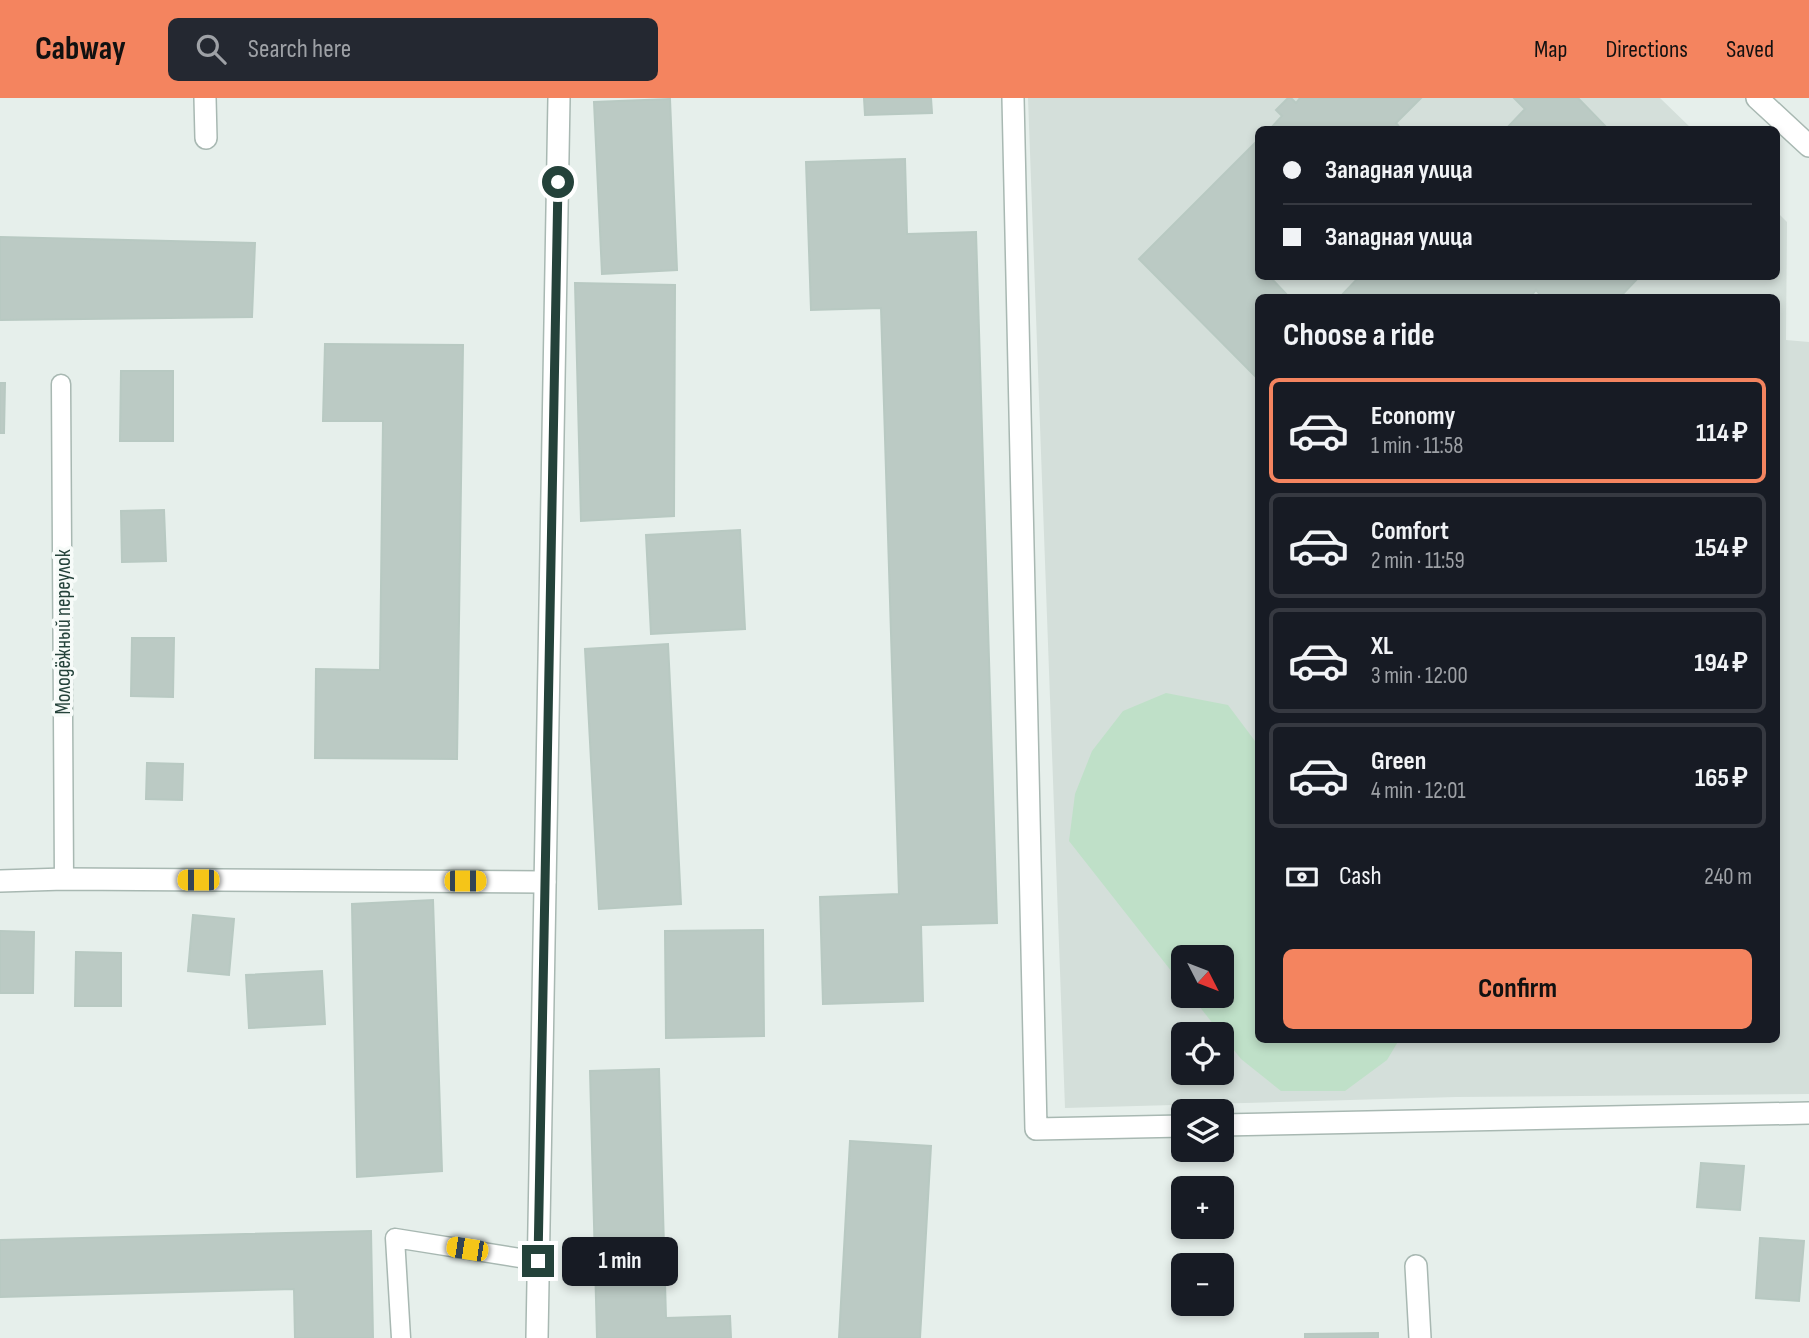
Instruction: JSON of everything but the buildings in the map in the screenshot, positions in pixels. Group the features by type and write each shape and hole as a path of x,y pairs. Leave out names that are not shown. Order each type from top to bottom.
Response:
{"street":[{"path":"205,98 206,138"},
{"path":"537,1338 559,98"},
{"path":"1013,98 1036,1129 1171,1126"},
{"path":"1757,98 1809,146"},
{"path":"0,881 64,879 545,882"},
{"path":"1234,1125 1809,1113"},
{"path":"1416,1266 1420,1338"}],"lane":[{"name":"Молодёжный переулок","path":"61,384 64,879"},
{"path":"401,1338 396,1238 538,1261"}],"shaded area":[{"path":"1028,98 1660,98 1689,126 1255,126 1255,280 1780,280 1780,215 1787,222 1786,340 1809,342 1809,1094 1456,1097 1234,1103 1234,1099 1171,1099 1171,1105 1065,1108"}],"green space":[{"path":"1166,693 1228,705 1255,741 1255,1043 1397,1043 1387,1060 1345,1091 1281,1091 1241,1059 1234,1050 1234,1022 1212,1022 1201,1008 1234,1008 1234,945 1171,945 1171,971 1069,841 1075,794 1092,751 1123,711"}],"route":[{"path":"538,1261 558,182"}]}
